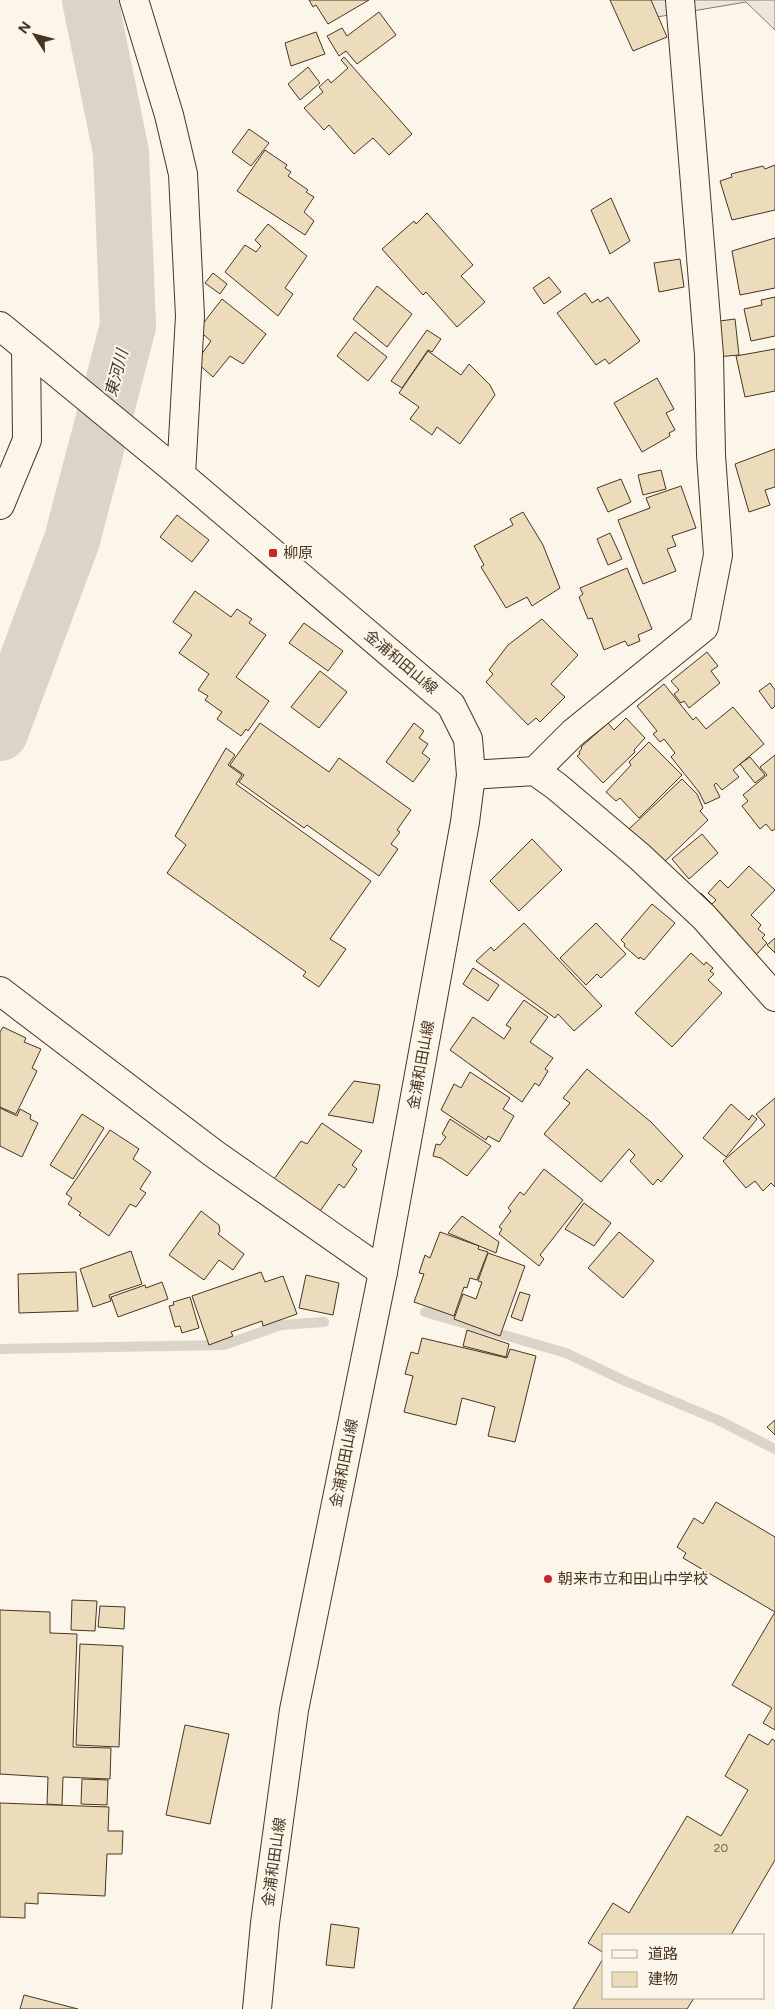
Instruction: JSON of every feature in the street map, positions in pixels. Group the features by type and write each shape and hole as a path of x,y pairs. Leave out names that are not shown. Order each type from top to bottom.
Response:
{"street":[{"path":"134,0 169,115 183,174 190,316 175,470"},
{"path":"471,775 535,771 573,733 704,627 718,555 711,456 709,355 680,0"},
{"name":"金浦和田山線","path":"0,326 175,470 451,705 468,739 471,775 466,822 383,1272 294,1710 265,1923 257,2009"},
{"path":"0,505 27,440 34,353"},
{"path":"535,771 654,869 704,917 775,997"},
{"path":"0,991 213,1153 383,1272"}],"shaded area":[{"path":"644,0 775,0 775,30 746,2 651,18"}],"building":[{"path":"309,0 369,0 328,24 316,5 313,7"},
{"path":"610,0 651,0 667,37 633,51"},
{"path":"379,12 396,35 357,64 346,51 339,56 327,36 342,28 347,36"},
{"path":"316,32 325,54 291,66 285,43"},
{"path":"344,57 412,134 389,155 373,138 354,154 329,125 324,130 304,108 323,92 319,87 328,79 331,83 348,68 341,60"},
{"path":"308,67 320,83 300,100 288,84"},
{"path":"249,129 269,143 251,166 232,152"},
{"path":"265,150 287,165 285,168 291,172 288,176 308,190 306,192 314,197 304,212 314,221 305,235 237,191"},
{"path":"775,165 775,210 732,220 720,181 732,177 731,174 763,166 765,169"},
{"path":"611,198 630,241 610,254 591,210"},
{"path":"427,213 473,265 461,276 485,302 457,327 426,292 423,295 382,249 414,221 416,224"},
{"path":"268,224 307,256 285,288 293,294 278,316 225,272 245,245 256,252 261,246 255,240"},
{"path":"775,238 775,288 740,295 732,251"},
{"path":"680,259 684,287 659,292 654,263"},
{"path":"213,273 227,284 220,294 205,283"},
{"path":"549,277 561,292 544,304 533,288"},
{"path":"377,286 412,314 387,347 353,319"},
{"path":"585,293 592,303 598,299 600,302 608,297 640,341 609,364 605,359 596,365 557,313"},
{"path":"775,297 775,336 751,341 744,309 762,305 761,300"},
{"path":"222,299 266,334 243,364 230,356 213,377 196,362 211,341 198,330"},
{"path":"735,319 739,355 716,357 712,322"},
{"path":"427,330 441,339 432,352 428,350 402,388 391,381"},
{"path":"355,332 387,357 368,381 337,356"},
{"path":"775,349 775,391 745,397 736,356"},
{"path":"428,351 461,375 469,364 490,385 495,395 460,444 437,427 432,435 410,419 419,407 399,393"},
{"path":"657,378 674,409 666,413 675,430 669,433 670,436 642,452 614,403"},
{"path":"775,449 775,487 765,490 770,505 749,512 735,464"},
{"path":"661,470 666,489 643,495 638,475"},
{"path":"621,479 631,502 608,512 597,488"},
{"path":"681,486 696,528 672,536 676,546 667,549 676,571 643,584 618,520 650,508 646,498"},
{"path":"523,512 543,545 560,588 532,606 527,597 506,608 481,567 484,565 474,546 513,525 510,519"},
{"path":"177,515 209,540 192,562 160,537"},
{"path":"610,533 622,559 608,565 597,539"},
{"path":"627,568 652,629 638,635 640,641 628,646 625,641 604,650 592,618 588,619 579,597 583,594 580,588"},
{"path":"195,591 231,617 237,609 252,619 249,623 266,635 236,677 269,701 248,731 246,729 241,736 217,719 222,712 205,700 208,696 198,690 209,674 179,653 192,635 173,622"},
{"path":"542,619 578,655 551,684 565,697 540,722 536,718 528,725 486,682 493,674 489,670 508,645"},
{"path":"304,623 343,651 328,671 289,643"},
{"path":"707,652 718,666 711,671 720,683 689,708 684,701 681,703 674,694 679,690 671,681"},
{"path":"320,671 347,692 319,728 291,707"},
{"path":"770,683 775,690 775,706 772,709 759,691"},
{"path":"664,684 693,720 696,717 706,729 733,707 764,744 733,770 739,777 722,790 716,783 714,785 720,797 705,804 699,792 671,757 675,753 664,739 660,742 653,734 657,731 637,706"},
{"path":"626,718 645,738 634,750 635,752 603,783 577,756 580,754 581,747 608,723 614,730"},
{"path":"260,723 329,772 339,758 411,810 397,830 400,832 391,844 398,849 379,876 307,825 304,828 239,782 244,775 230,765"},
{"path":"414,723 424,731 419,738 428,744 422,753 430,759 413,782 386,762"},
{"path":"649,742 682,775 639,818 620,798 616,801 606,792 631,765 629,762"},
{"path":"226,748 235,755 228,765 242,775 236,784 371,881 330,939 346,949 319,987 303,976 306,972 167,873 186,845 175,836"},
{"path":"775,755 775,829 772,831 766,824 760,829 742,806 748,801 743,795 767,775 760,767"},
{"path":"750,757 765,775 755,783 740,764"},
{"path":"682,779 697,794 703,808 700,811 708,820 661,865 629,829"},
{"path":"702,834 718,853 689,879 672,859"},
{"path":"532,839 562,870 519,911 490,881"},
{"path":"749,866 775,890 751,915 761,925 758,929 765,935 762,938 767,943 754,957 695,900 701,893 712,904 716,900 708,893 720,880 728,888"},
{"path":"652,904 675,923 644,960 640,957 639,959 624,946 625,944 621,940"},
{"path":"524,923 602,1006 574,1031 558,1014 555,1018 476,961 491,947 494,951"},
{"path":"596,923 626,954 601,978 597,974 586,985 560,958"},
{"path":"775,938 775,953 767,945"},
{"path":"691,953 704,965 706,962 713,968 710,971 714,974 708,980 722,993 672,1047 635,1013"},
{"path":"473,968 499,985 488,1001 463,984"},
{"path":"524,1000 548,1017 530,1042 553,1058 545,1069 548,1071 539,1086 535,1083 522,1102 450,1050 473,1017 504,1039 511,1028 506,1025"},
{"path":"3,1027 26,1038 24,1042 41,1049 32,1068 37,1071 16,1114 0,1107 0,1032"},
{"path":"587,1069 651,1122 683,1156 661,1182 658,1179 653,1185 630,1161 635,1155 629,1149 601,1182 544,1134 570,1103 563,1098"},
{"path":"470,1072 510,1098 503,1109 514,1116 499,1142 488,1136 486,1140 441,1110 454,1084 461,1088"},
{"path":"354,1081 380,1085 373,1123 328,1115"},
{"path":"775,1098 775,1187 771,1183 763,1191 755,1181 746,1188 723,1161 765,1125 756,1114"},
{"path":"731,1104 749,1120 752,1115 757,1119 726,1157 703,1138"},
{"path":"0,1108 17,1116 20,1109 31,1115 30,1119 38,1123 22,1157 0,1146"},
{"path":"82,1114 104,1128 73,1179 50,1165"},
{"path":"450,1119 491,1146 467,1176 441,1158 433,1156 436,1144 440,1145 446,1137 442,1134"},
{"path":"322,1123 362,1151 352,1165 357,1169 344,1188 339,1184 318,1214 272,1182 301,1141 307,1144"},
{"path":"110,1130 139,1149 133,1159 151,1172 140,1189 146,1193 136,1207 130,1204 109,1236 79,1215 81,1213 68,1204 72,1198 66,1194"},
{"path":"544,1169 583,1200 540,1255 544,1259 539,1266 499,1234 502,1229 499,1227 511,1211 508,1208 520,1192 524,1195"},
{"path":"584,1203 611,1223 594,1246 565,1229"},
{"path":"201,1211 219,1225 220,1231 218,1234 244,1254 233,1270 219,1260 204,1280 169,1255"},
{"path":"462,1216 499,1242 496,1253 448,1233"},
{"path":"440,1232 479,1246 478,1249 488,1252 477,1280 470,1278 467,1288 464,1287 454,1316 414,1302 424,1274 419,1273 425,1255 430,1258"},
{"path":"619,1232 654,1261 623,1298 588,1268"},
{"path":"131,1251 142,1284 109,1295 111,1301 93,1307 80,1269"},
{"path":"488,1253 525,1266 500,1336 454,1319 463,1294 476,1299 482,1282 478,1281"},
{"path":"76,1272 78,1311 19,1313 18,1274"},
{"path":"261,1272 265,1282 283,1276 297,1314 263,1326 262,1321 231,1332 233,1336 209,1345 192,1296"},
{"path":"306,1275 339,1283 333,1315 299,1308"},
{"path":"162,1282 168,1299 118,1317 111,1297 145,1285 146,1288"},
{"path":"520,1292 530,1295 522,1321 511,1317"},
{"path":"190,1297 199,1328 182,1333 180,1326 175,1327 169,1306 174,1305 173,1302"},
{"path":"467,1330 509,1344 506,1357 463,1346"},
{"path":"422,1338 507,1358 510,1349 536,1356 515,1442 488,1436 495,1407 462,1398 456,1425 404,1412 413,1376 405,1374 411,1352 418,1354"},
{"path":"775,1420 775,1435 767,1427"},
{"path":"716,1502 775,1537 775,1612 683,1558 686,1553 677,1547 694,1518 703,1524"},
{"path":"72,1600 97,1601 95,1631 71,1630"},
{"path":"100,1606 125,1607 124,1629 98,1627"},
{"path":"0,1610 50,1612 50,1633 77,1634 73,1747 111,1748 110,1779 63,1777 62,1805 47,1804 48,1777 0,1774"},
{"path":"775,1612 775,1730 763,1723 772,1708 732,1685"},
{"path":"80,1644 123,1646 119,1747 76,1745"},
{"path":"185,1725 229,1734 210,1824 166,1815"},
{"path":"749,1734 768,1745 772,1739 775,1741 775,1860 732,1934 602,1934 602,1952 588,1943 613,1903 629,1913 687,1816 721,1836 748,1790 725,1776"},
{"path":"82,1779 108,1780 107,1805 81,1804"},
{"path":"0,1803 109,1807 108,1831 123,1831 122,1854 107,1854 105,1896 38,1893 38,1904 25,1903 25,1918 0,1917"},
{"path":"331,1924 359,1928 354,1968 326,1965"},
{"path":"602,1960 602,1999 693,1999 687,2009 573,2009"},
{"path":"24,1995 78,2009 20,2009"}],"waterway":[{"name":"東河川","path":"0,733 72,540 128,326 121,152 90,0"},
{"path":"425,1312 566,1353 625,1381 718,1420 775,1449"},
{"path":"0,1349 224,1345 281,1325 324,1322"}],"place":[{"name":"柳原","path":"273,553"},
{"name":"朝来市立和田山中学校","path":"548,1579"}]}
